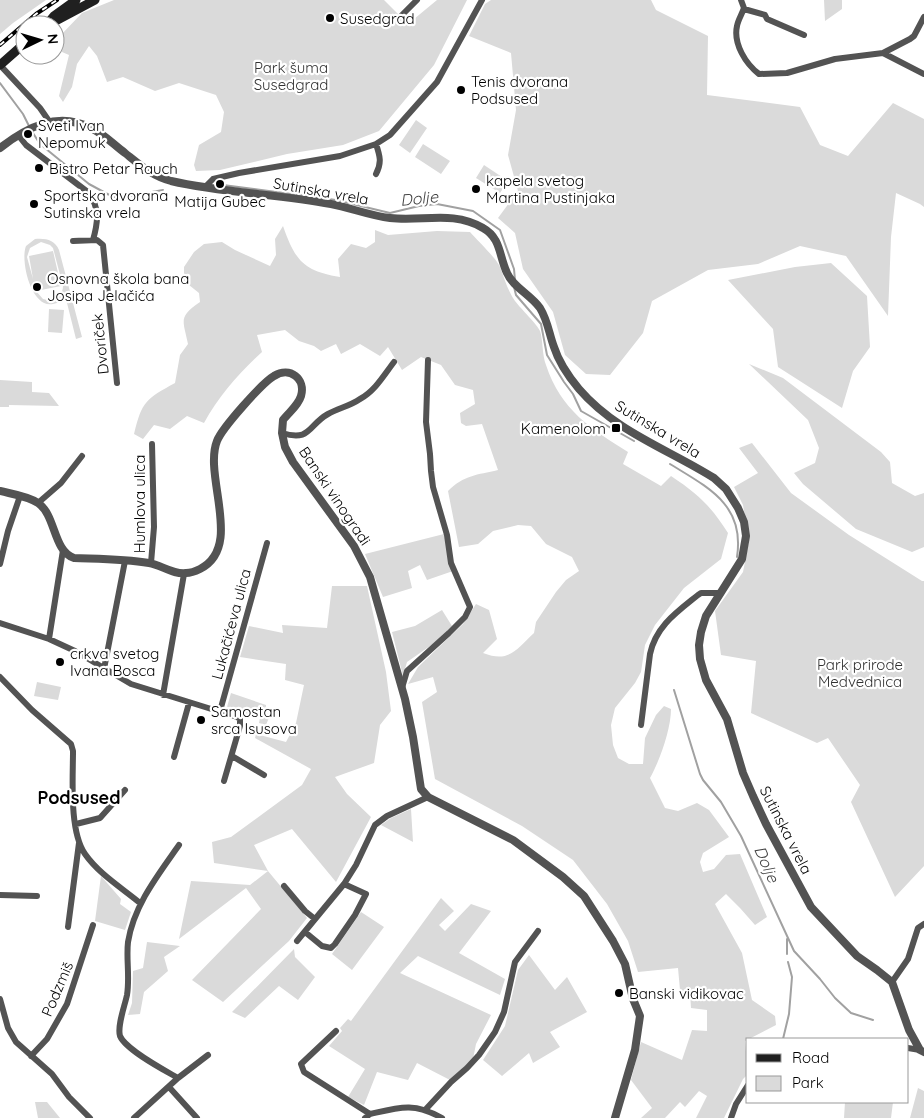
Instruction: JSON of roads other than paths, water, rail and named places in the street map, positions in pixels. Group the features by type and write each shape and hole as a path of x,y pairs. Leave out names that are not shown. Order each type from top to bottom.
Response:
{"main road":[{"path":"55,15 76,0"},
{"path":"65,16 95,0"},
{"path":"0,65 15,52"}],"street":[{"path":"402,16 417,0"},
{"path":"205,187 213,179 239,173 340,156 376,144 390,135 437,82 482,0"},
{"path":"741,0 744,9 737,25 738,46 749,65 759,74 787,73 836,59 884,53 910,40 924,17"},
{"path":"744,9 765,15 767,20 804,35"},
{"path":"884,53 924,74"},
{"path":"0,65 40,108 49,121 18,135 0,148"},
{"name":"Sutinska vrela","path":"49,121 67,121 85,125 99,133 154,175 170,181 332,204 388,218 446,217 463,219 491,233 499,246 510,278 533,299 541,310 559,361 579,389 594,405 618,425 714,478 734,500 744,522 746,543 742,559 706,616 700,632 700,659 706,680 731,728 747,782 766,824 811,907 857,956 892,982"},
{"path":"18,135 26,145 84,187 92,198 98,212 98,221 93,240 73,241"},
{"path":"376,144 380,155 380,166 376,174"},
{"name":"Dvoriček","path":"93,240 97,240 103,245 117,383"},
{"path":"402,688 407,671 449,633 464,617 470,607 451,563 447,535 430,471 425,412 428,360"},
{"path":"0,491 38,503 46,512 63,550 68,556 151,564 184,574 200,569 214,555 220,542 221,528 214,459 216,442 226,426 275,375 289,372 296,375 301,382 302,390 298,403 283,420 282,434 302,436 327,414 361,399 377,385 394,362"},
{"name":"Banski vinogradi","path":"282,434 285,447 293,462 354,546 370,577 402,688 422,789 428,797"},
{"name":"Humlova ulica","path":"151,564 154,527 152,444"},
{"path":"38,503 61,482 82,456"},
{"path":"0,564 8,531 20,496"},
{"name":"Lukačićeva ulica","path":"220,711 267,543"},
{"path":"49,638 63,550"},
{"path":"104,669 125,561"},
{"path":"163,695 184,574"},
{"path":"641,725 650,654 652,644 658,632 670,618 701,593 721,592"},
{"path":"0,623 49,638 131,684 234,715 240,719 240,726 224,781"},
{"path":"0,677 22,701 67,740 72,747 73,803 79,842 68,927"},
{"path":"174,758 189,703"},
{"path":"232,756 264,775"},
{"path":"76,824 100,818 125,790"},
{"path":"297,941 344,884 356,865 375,825 387,816 428,797 513,840 563,877 584,896 599,917 625,964 632,999 640,1016 635,1050 615,1118"},
{"path":"79,842 86,855 103,873 140,904"},
{"path":"178,845 140,904 131,928 127,952 127,993 119,1030 121,1038 142,1057 178,1078"},
{"path":"305,932 322,946 331,948 335,944 355,915 366,894 344,884"},
{"path":"284,886 305,911 315,919"},
{"path":"0,895 36,896"},
{"path":"922,1051 909,1030 892,982 908,959 918,928 924,924"},
{"name":"Podzmiš","path":"31,1056 47,1039 67,1004 80,970 93,925"},
{"path":"426,1109 451,1082 468,1068 495,1032 504,1012 515,962 538,931"},
{"path":"0,999 8,1028 16,1042 52,1074 69,1097 90,1118"},
{"path":"336,1031 301,1064 304,1072 367,1116 406,1107 426,1109 442,1118"},
{"path":"909,1048 922,1051"},
{"path":"134,1118 208,1054"},
{"path":"169,1087 196,1118"},
{"path":"731,1118 736,1104 746,1088"}],"waterway":[{"name":"Dolje","path":"0,83 23,114 29,126"},
{"name":"Dolje","path":"31,130 40,144 89,184 113,197 163,190"},
{"name":"Dolje","path":"223,185 336,200 390,213 437,204 473,211 500,230 514,269 515,280"},
{"name":"Dolje","path":"514,287 516,295 541,324 547,355 573,394 581,411 634,441"},
{"name":"Dolje","path":"670,464 710,490 730,511 738,539 737,557"},
{"name":"Dolje","path":"674,690 700,774 721,802 741,836 794,951 835,998 851,1013 873,1020"},
{"path":"787,939 787,954"},
{"path":"783,1038 789,1014 792,977 788,962"}],"railway":[{"path":"0,45 36,14 57,0"}],"place":[{"name":"Susedgrad","path":"330,18"},
{"name":"Tenis dvorana Podsused","path":"461,90"},
{"name":"Sveti Ivan Nepomuk","path":"28,134"},
{"name":"Bistro Petar Rauch","path":"39,168"},
{"name":"Matija Gubec","path":"220,184"},
{"name":"kapela svetog Martina Pustinjaka","path":"476,189"},
{"name":"Sportska dvorana Sutinska vrela","path":"34,204"},
{"name":"Osnovna škola bana Josipa Jelačića","path":"37,287"},
{"name":"Kamenolom","path":"616,428"},
{"name":"crkva svetog Ivana Bosca","path":"60,662"},
{"name":"Samostan srca Isusova","path":"201,720"},
{"name":"Banski vidikovac","path":"619,993"}],"district":[{"name":"Podsused","path":"79,797"}],"park label":[{"name":"Park šuma Susedgrad","path":"291,76"},
{"name":"Park prirode Medvednica","path":"860,672"}]}
